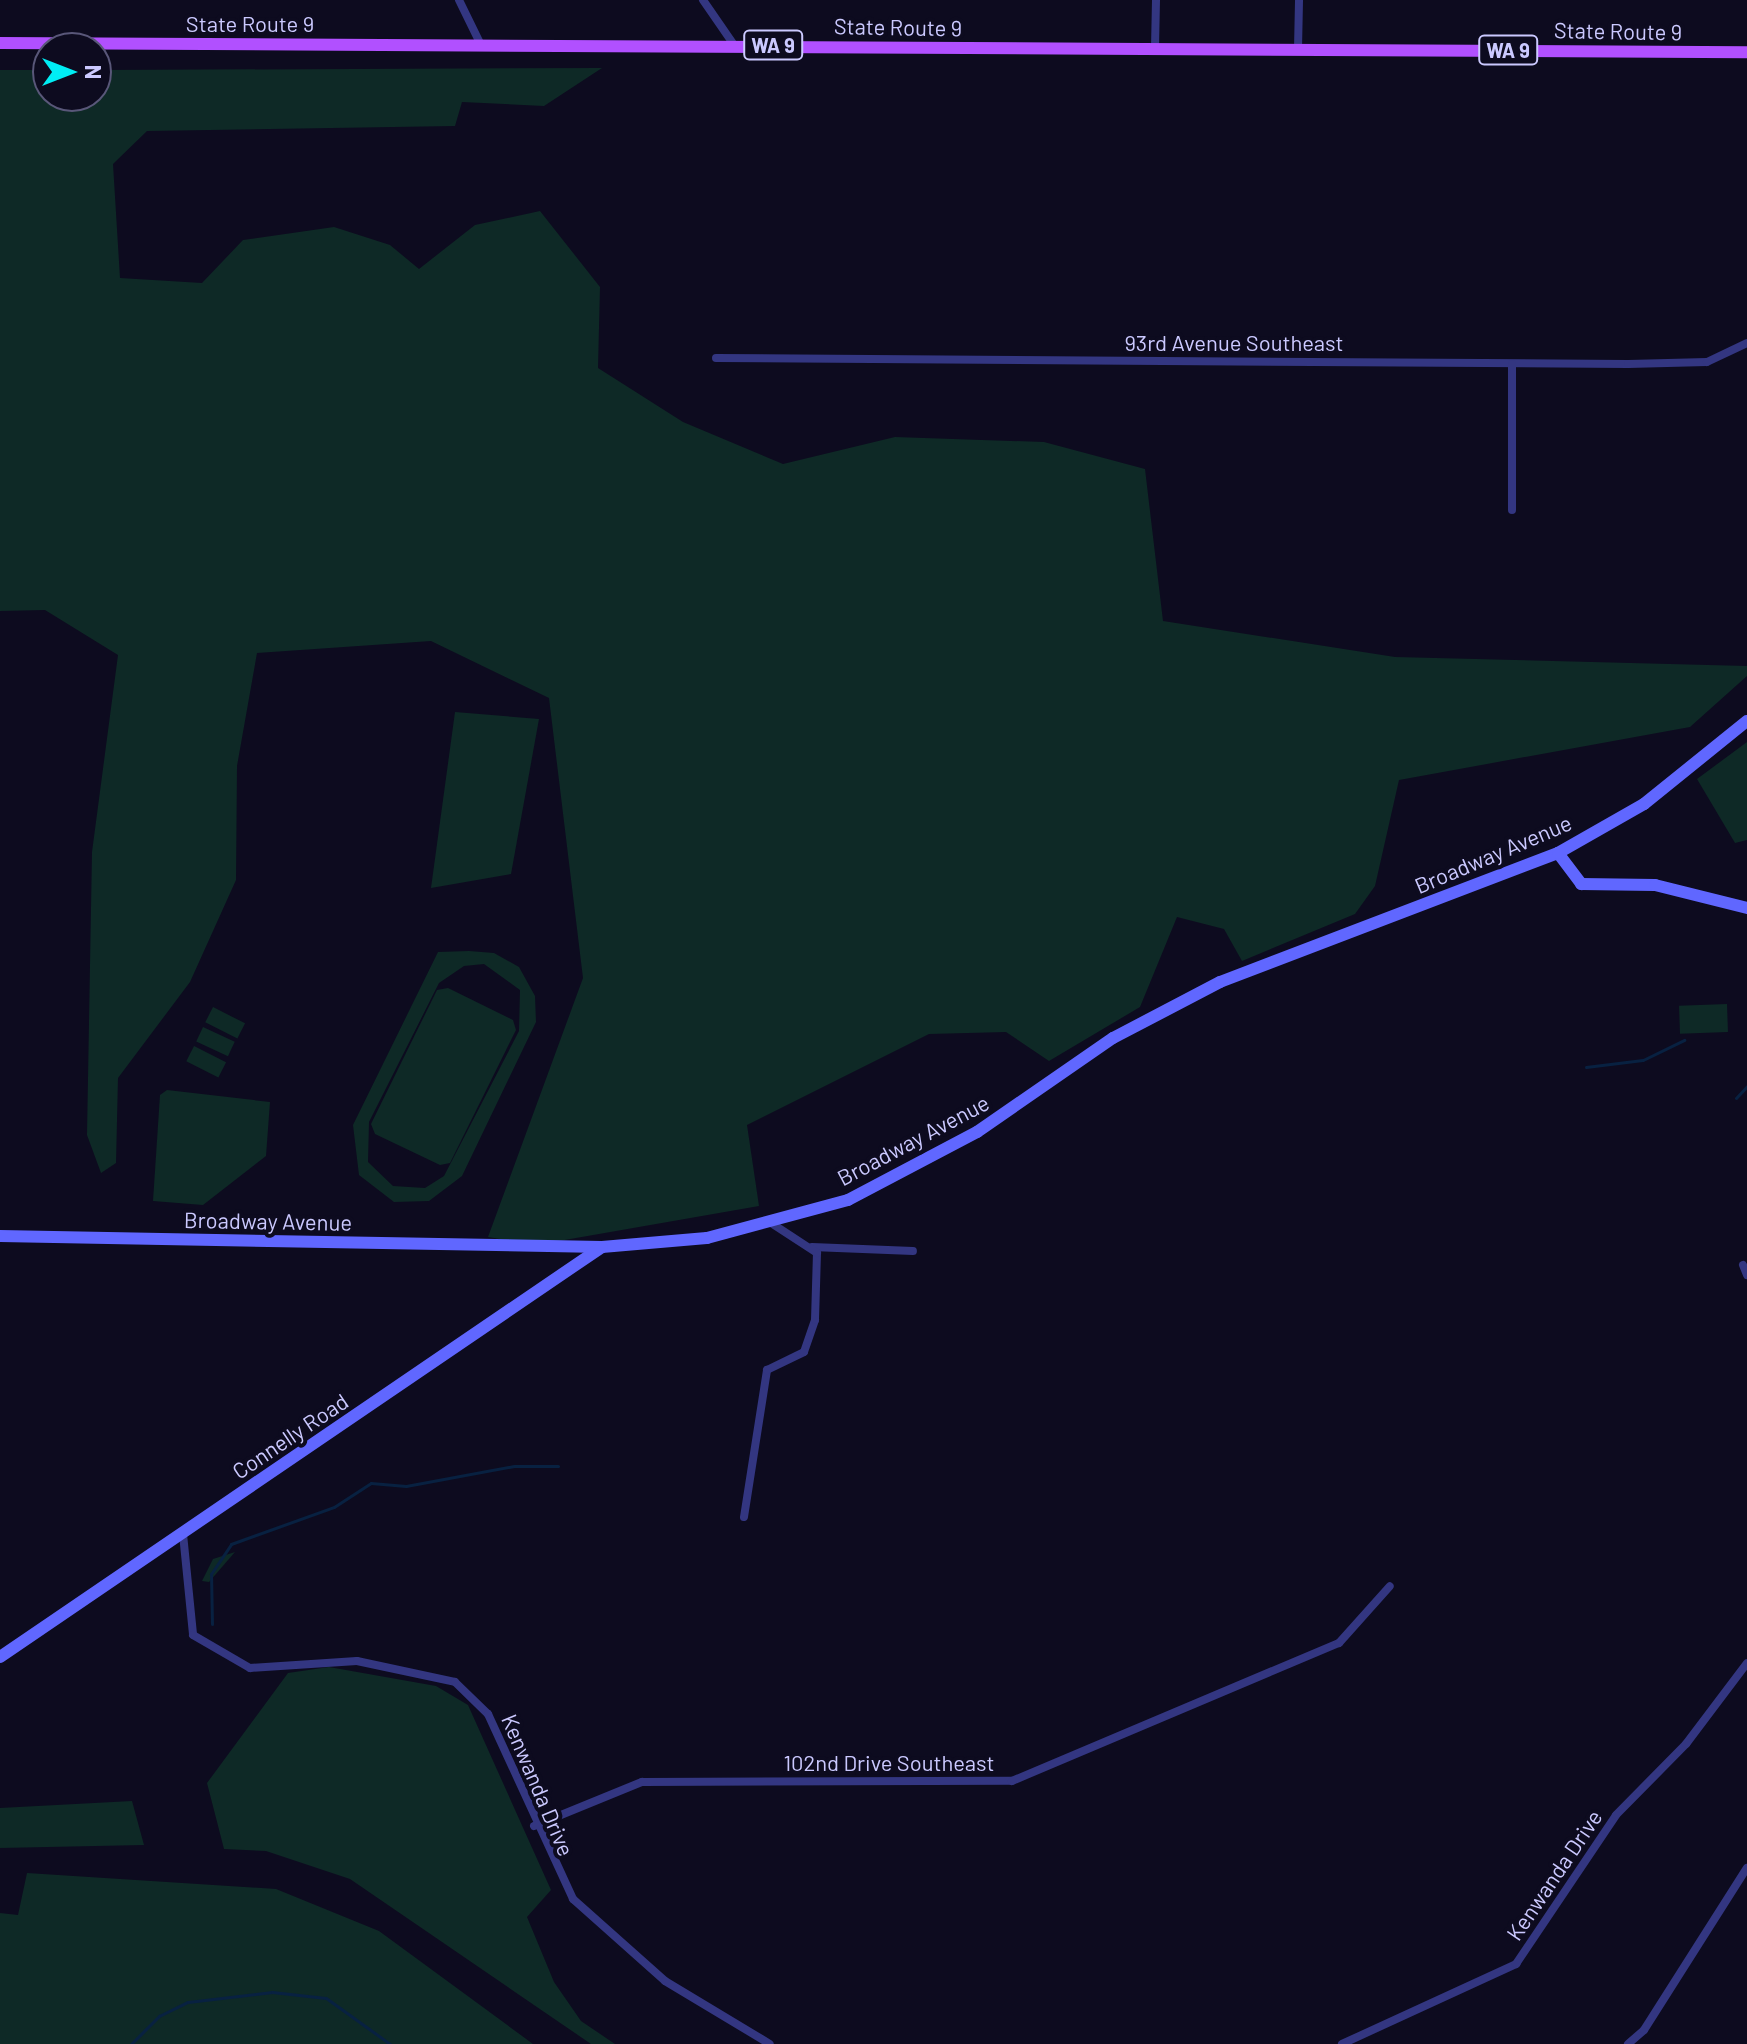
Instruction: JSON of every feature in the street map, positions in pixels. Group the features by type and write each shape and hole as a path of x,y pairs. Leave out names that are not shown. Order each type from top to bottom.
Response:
{"main road":[{"name":"State Route 9","path":"0,43 1747,52"}],"street":[{"path":"459,0 481,45"},
{"path":"703,0 734,45"},
{"path":"1155,48 1156,0"},
{"path":"1298,49 1299,0"},
{"name":"93rd Avenue Southeast","path":"716,358 1512,364 1707,362 1747,343"},
{"path":"1512,364 1512,510"},
{"name":"Broadway Avenue","path":"0,1236 602,1247 707,1238 771,1223 848,1200 977,1132 1113,1038 1220,982 1558,853 1644,804 1747,721"},
{"path":"1558,853 1581,884 1655,885 1747,908"},
{"path":"771,1223 812,1247 913,1251"},
{"name":"Connelly Road","path":"0,1657 602,1247"},
{"path":"744,1517 767,1370 804,1352 813,1334 819,1260 812,1247"},
{"name":"Kenwanda Drive","path":"183,1534 187,1621 213,1651 250,1668 357,1661 455,1682 488,1714 534,1826 573,1899 628,1953 770,2044"},
{"name":"102nd Drive Southeast","path":"534,1826 642,1782 1012,1781 1339,1643 1390,1586"},
{"name":"Kenwanda Drive","path":"1342,2044 1516,1964 1616,1815 1686,1744 1747,1663"},
{"path":"1628,2044 1644,2030 1747,1868"}],"green space":[{"path":"602,68 544,106 462,102 455,126 147,131 113,164 120,278 202,283 243,240 334,227 390,245 419,269 475,225 540,211 600,287 598,368 683,422 783,464 895,437 1044,442 1145,469 1163,621 1395,657 1747,666 1747,676 1690,727 1399,780 1375,886 1355,914 1242,961 1224,929 1177,917 1140,1007 1049,1061 1006,1032 929,1034 747,1125 759,1206 536,1245 488,1237 583,978 549,698 431,641 257,653 237,766 236,880 190,982 118,1078 116,1163 101,1173 87,1135 92,852 118,655 45,610 0,611 0,70 32,70 32,112 112,112 112,70"},
{"path":"455,712 539,719 511,874 431,888"},
{"path":"1747,742 1747,840 1735,843 1697,779"},
{"path":"438,952 494,953 519,967 535,996 536,1022 462,1176 429,1201 394,1202 359,1175 353,1125","holes":["484,964 520,990 519,1031 444,1176 425,1188 393,1186 368,1162 369,1122 439,983 464,966"]},
{"path":"448,988 513,1020 516,1030 450,1163 440,1165 375,1134 371,1124 437,990"},
{"path":"1727,1004 1728,1032 1680,1034 1679,1006"},
{"path":"213,1007 245,1023 237,1038 205,1022"},
{"path":"203,1027 235,1042 228,1056 196,1042"},
{"path":"194,1046 226,1062 218,1077 186,1061"},
{"path":"167,1090 270,1102 266,1156 203,1205 153,1201 160,1095"},
{"path":"235,1552 209,1582 202,1581 213,1559"},
{"path":"329,1667 436,1686 468,1705 551,1890 527,1917 554,1982 581,2021 615,2044 591,2044 350,1879 266,1851 224,1849 207,1783 288,1673"},
{"path":"132,1801 144,1845 0,1848 0,1808"},
{"path":"27,1873 276,1889 379,1931 533,2044 0,2044 0,1913 18,1915"}],"waterway":[{"path":"1586,1067 1643,1060 1684,1040"},
{"path":"1736,1098 1747,1086"},
{"path":"212,1624 211,1574 231,1544 334,1507 371,1483 406,1486 514,1466 558,1466"},
{"path":"131,2044 159,2016 188,2002 272,1992 326,1998 390,2044"}]}
